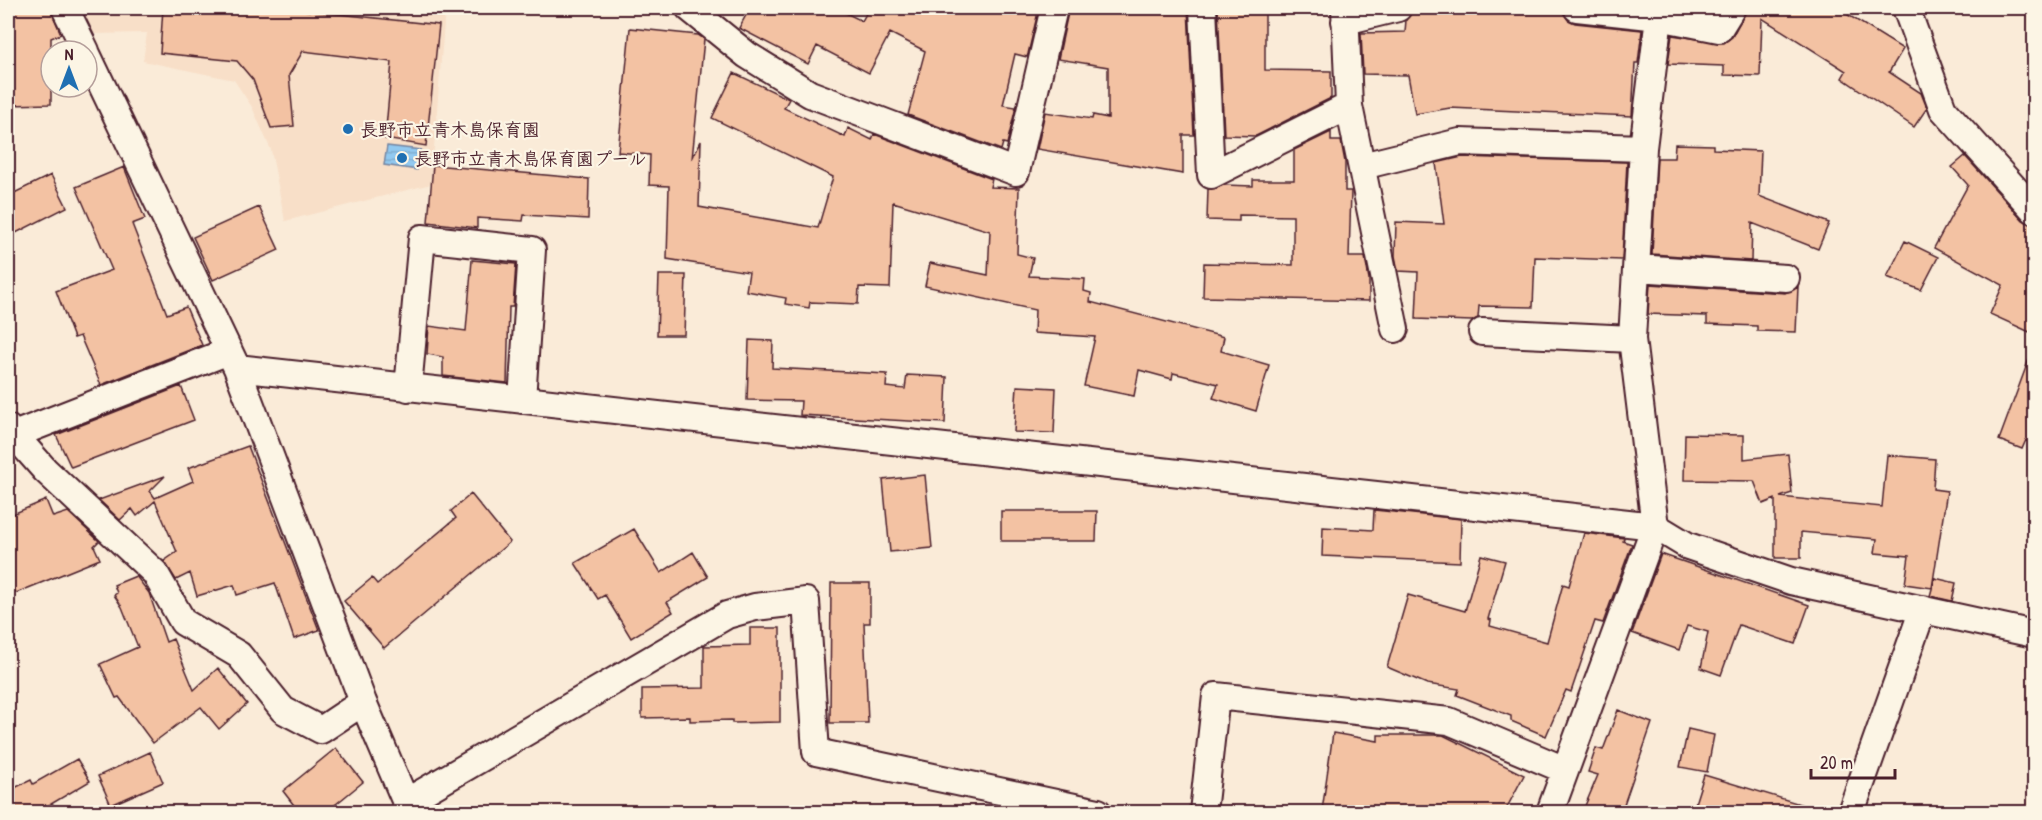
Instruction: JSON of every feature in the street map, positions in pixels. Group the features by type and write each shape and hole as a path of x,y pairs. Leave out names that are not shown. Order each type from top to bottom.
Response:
{"street":[{"path":"65,8 80,39"},
{"path":"690,8 747,55 810,94 1016,172 1054,8"},
{"path":"1203,8 1211,175 1350,106"},
{"path":"1395,329 1350,106 1345,14 1398,8"},
{"path":"1577,8 1659,17 1719,29 1732,8"},
{"path":"1906,8 1943,109 2034,210"},
{"path":"1550,813 1655,526 1632,339 1643,148 1659,17"},
{"path":"99,79 233,359 363,702 408,807 728,615 755,607 806,601 816,752 1098,813"},
{"path":"1362,166 1460,142 1643,148"},
{"path":"408,388 422,238 499,246 532,250 522,400"},
{"path":"1636,268 1786,278"},
{"path":"1482,332 1632,339"},
{"path":"363,702 321,730 283,710 239,655 183,622 155,573 45,470 11,432 233,359 408,388 1655,526 1688,546 1791,581 2034,633"},
{"path":"1851,813 1923,609"},
{"path":"1203,813 1216,696 1449,721 1565,770"}],"shaded area":[{"name":"長野市立青木島保育園","path":"80,8 410,8 445,11 431,184 285,221 271,150 252,107 234,80 143,61 147,33 91,34"}],"water":[{"name":"長野市立青木島保育園プール","path":"387,146 421,150 417,170 384,165"}],"building":[{"path":"8,8 50,8 61,34 51,39 39,39 39,99 51,99 51,104 8,105"},
{"name":"長野市立青木島保育園","path":"163,8 284,8 439,25 426,146 385,139 392,62 303,51 289,75 294,126 271,128 253,80 237,61 160,53"},
{"path":"750,8 836,8 862,21 869,8 1039,8 1027,57 1015,54 1003,105 1016,107 1007,144 1003,143 1001,150 908,115 925,51 890,33 869,73 817,46 808,64 739,28"},
{"path":"1069,8 1188,8 1194,135 1183,135 1183,174 1037,149 1045,112 1092,119 1093,115 1108,118 1108,67 1058,59"},
{"path":"1218,8 1265,8 1265,70 1331,71 1331,98 1256,136 1224,135"},
{"path":"1454,8 1563,12 1568,20 1575,23 1642,30 1638,63 1635,63 1632,116 1450,108 1415,114 1408,75 1363,74 1361,33 1405,32 1406,20 1413,9 1454,11"},
{"path":"1747,8 1837,8 1903,49 1889,72 1921,93 1927,108 1914,127 1842,78 1846,71 1762,18 1760,76 1724,75 1724,66 1668,64 1672,35 1724,43 1732,37"},
{"path":"630,28 698,35 704,39 692,159 701,141 699,207 818,228 833,177 712,118 734,73 789,99 784,108 845,137 848,128 872,140 874,134 992,179 990,187 1019,188 1017,254 1033,258 1029,276 1085,279 1084,291 1091,293 1090,302 1224,337 1221,351 1269,365 1256,411 1213,398 1218,384 1173,373 1172,379 1139,370 1134,396 1084,386 1095,337 1034,333 1035,310 925,286 930,263 988,275 990,231 893,202 890,288 859,287 858,304 810,302 809,308 785,304 786,298 746,291 749,272 667,259 669,186 649,185 650,155 618,152"},
{"path":"1331,132 1331,141 1341,141 1345,162 1345,191 1351,191 1349,257 1365,257 1369,279 1369,301 1203,297 1204,263 1293,265 1293,216 1239,215 1239,221 1207,220 1208,189 1224,185 1253,186 1253,180 1294,180 1294,150"},
{"path":"1675,144 1713,145 1713,149 1761,151 1759,196 1829,223 1818,249 1752,223 1751,261 1652,254 1657,158 1674,158"},
{"path":"1965,156 2023,220 2034,226 2034,334 1990,314 2003,285 1934,248 1968,185 1952,167"},
{"path":"1462,157 1627,162 1622,260 1535,257 1533,307 1479,306 1478,318 1472,321 1416,319 1418,272 1398,271 1395,256 1396,222 1444,224 1436,163"},
{"path":"433,165 589,179 588,219 524,215 523,221 477,218 477,228 428,222"},
{"path":"124,167 145,219 132,224 167,314 186,307 202,345 101,385 80,336 74,338 56,291 112,270 76,187"},
{"path":"51,175 67,207 8,237 8,196"},
{"path":"259,207 279,250 213,280 193,237"},
{"path":"1905,241 1938,257 1921,290 1887,277"},
{"path":"472,260 516,264 513,307 509,307 507,383 443,376 443,357 427,354 429,326 466,331"},
{"path":"659,275 686,275 684,335 657,335"},
{"path":"1650,284 1785,293 1798,287 1796,332 1757,331 1757,326 1707,324 1707,316 1648,314"},
{"path":"749,340 773,341 772,368 887,374 886,387 905,389 907,375 947,377 945,423 800,415 801,401 747,400"},
{"path":"2032,351 2034,352 2034,444 2026,440 2022,449 1999,440"},
{"path":"181,386 194,420 71,467 56,435"},
{"path":"1017,386 1056,388 1054,433 1014,432"},
{"path":"1685,434 1744,435 1744,459 1788,454 1792,493 1780,497 1882,507 1887,455 1935,459 1933,489 1947,491 1932,588 1905,584 1909,556 1875,553 1877,539 1801,532 1801,558 1775,558 1775,499 1763,504 1754,481 1684,480"},
{"path":"248,446 319,630 294,639 275,583 237,595 234,585 197,596 190,573 176,580 164,561 177,552 155,501 137,516 132,509 120,520 99,500 165,476 150,491 155,498 193,481 188,468"},
{"path":"925,475 932,548 890,552 883,480"},
{"path":"471,494 510,542 384,648 344,601 372,578 377,584 456,518 451,511"},
{"path":"46,500 53,517 68,512 99,541 94,546 100,559 16,593 8,580 8,516"},
{"path":"1374,510 1461,519 1460,562 1322,556 1323,527 1373,530"},
{"path":"1001,511 1097,511 1096,541 1001,541"},
{"path":"634,529 661,573 693,552 708,577 667,602 673,612 631,638 605,595 598,599 575,563"},
{"path":"1584,533 1624,538 1623,541 1632,544 1603,623 1595,621 1571,692 1566,690 1546,736 1511,721 1511,716 1457,695 1459,689 1427,684 1387,667 1408,595 1465,611 1481,555 1505,561 1488,619 1491,620 1490,626 1547,642 1563,584 1569,586"},
{"path":"1661,554 1809,605 1795,644 1739,625 1721,675 1701,668 1708,632 1687,626 1679,650 1632,633"},
{"path":"136,576 149,593 166,642 173,639 194,690 218,668 247,704 219,729 201,707 153,743 119,697 116,698 100,664 138,647 122,607 114,595 117,593 114,585"},
{"path":"1935,578 1956,583 1952,601 1930,596"},
{"path":"831,583 870,583 870,623 864,623 868,723 830,723"},
{"path":"750,628 780,628 780,722 690,721 690,717 642,718 642,689 704,688 704,646 750,645"},
{"path":"1618,710 1652,723 1621,813 1582,813 1598,775 1588,772 1596,748 1603,750"},
{"path":"1688,729 1714,735 1707,772 1680,767"},
{"path":"1333,733 1378,741 1378,735 1443,735 1524,775 1504,813 1322,811"},
{"path":"336,748 363,782 325,813 300,813 283,791"},
{"path":"150,752 163,782 111,805 98,776"},
{"path":"77,759 90,781 36,813 8,813 8,791 31,780 33,784"},
{"path":"1704,775 1810,807 1810,813 1692,813"}],"place":[{"name":"長野市立青木島保育園","path":"348,129"},
{"name":"長野市立青木島保育園プール","path":"402,158"}]}
